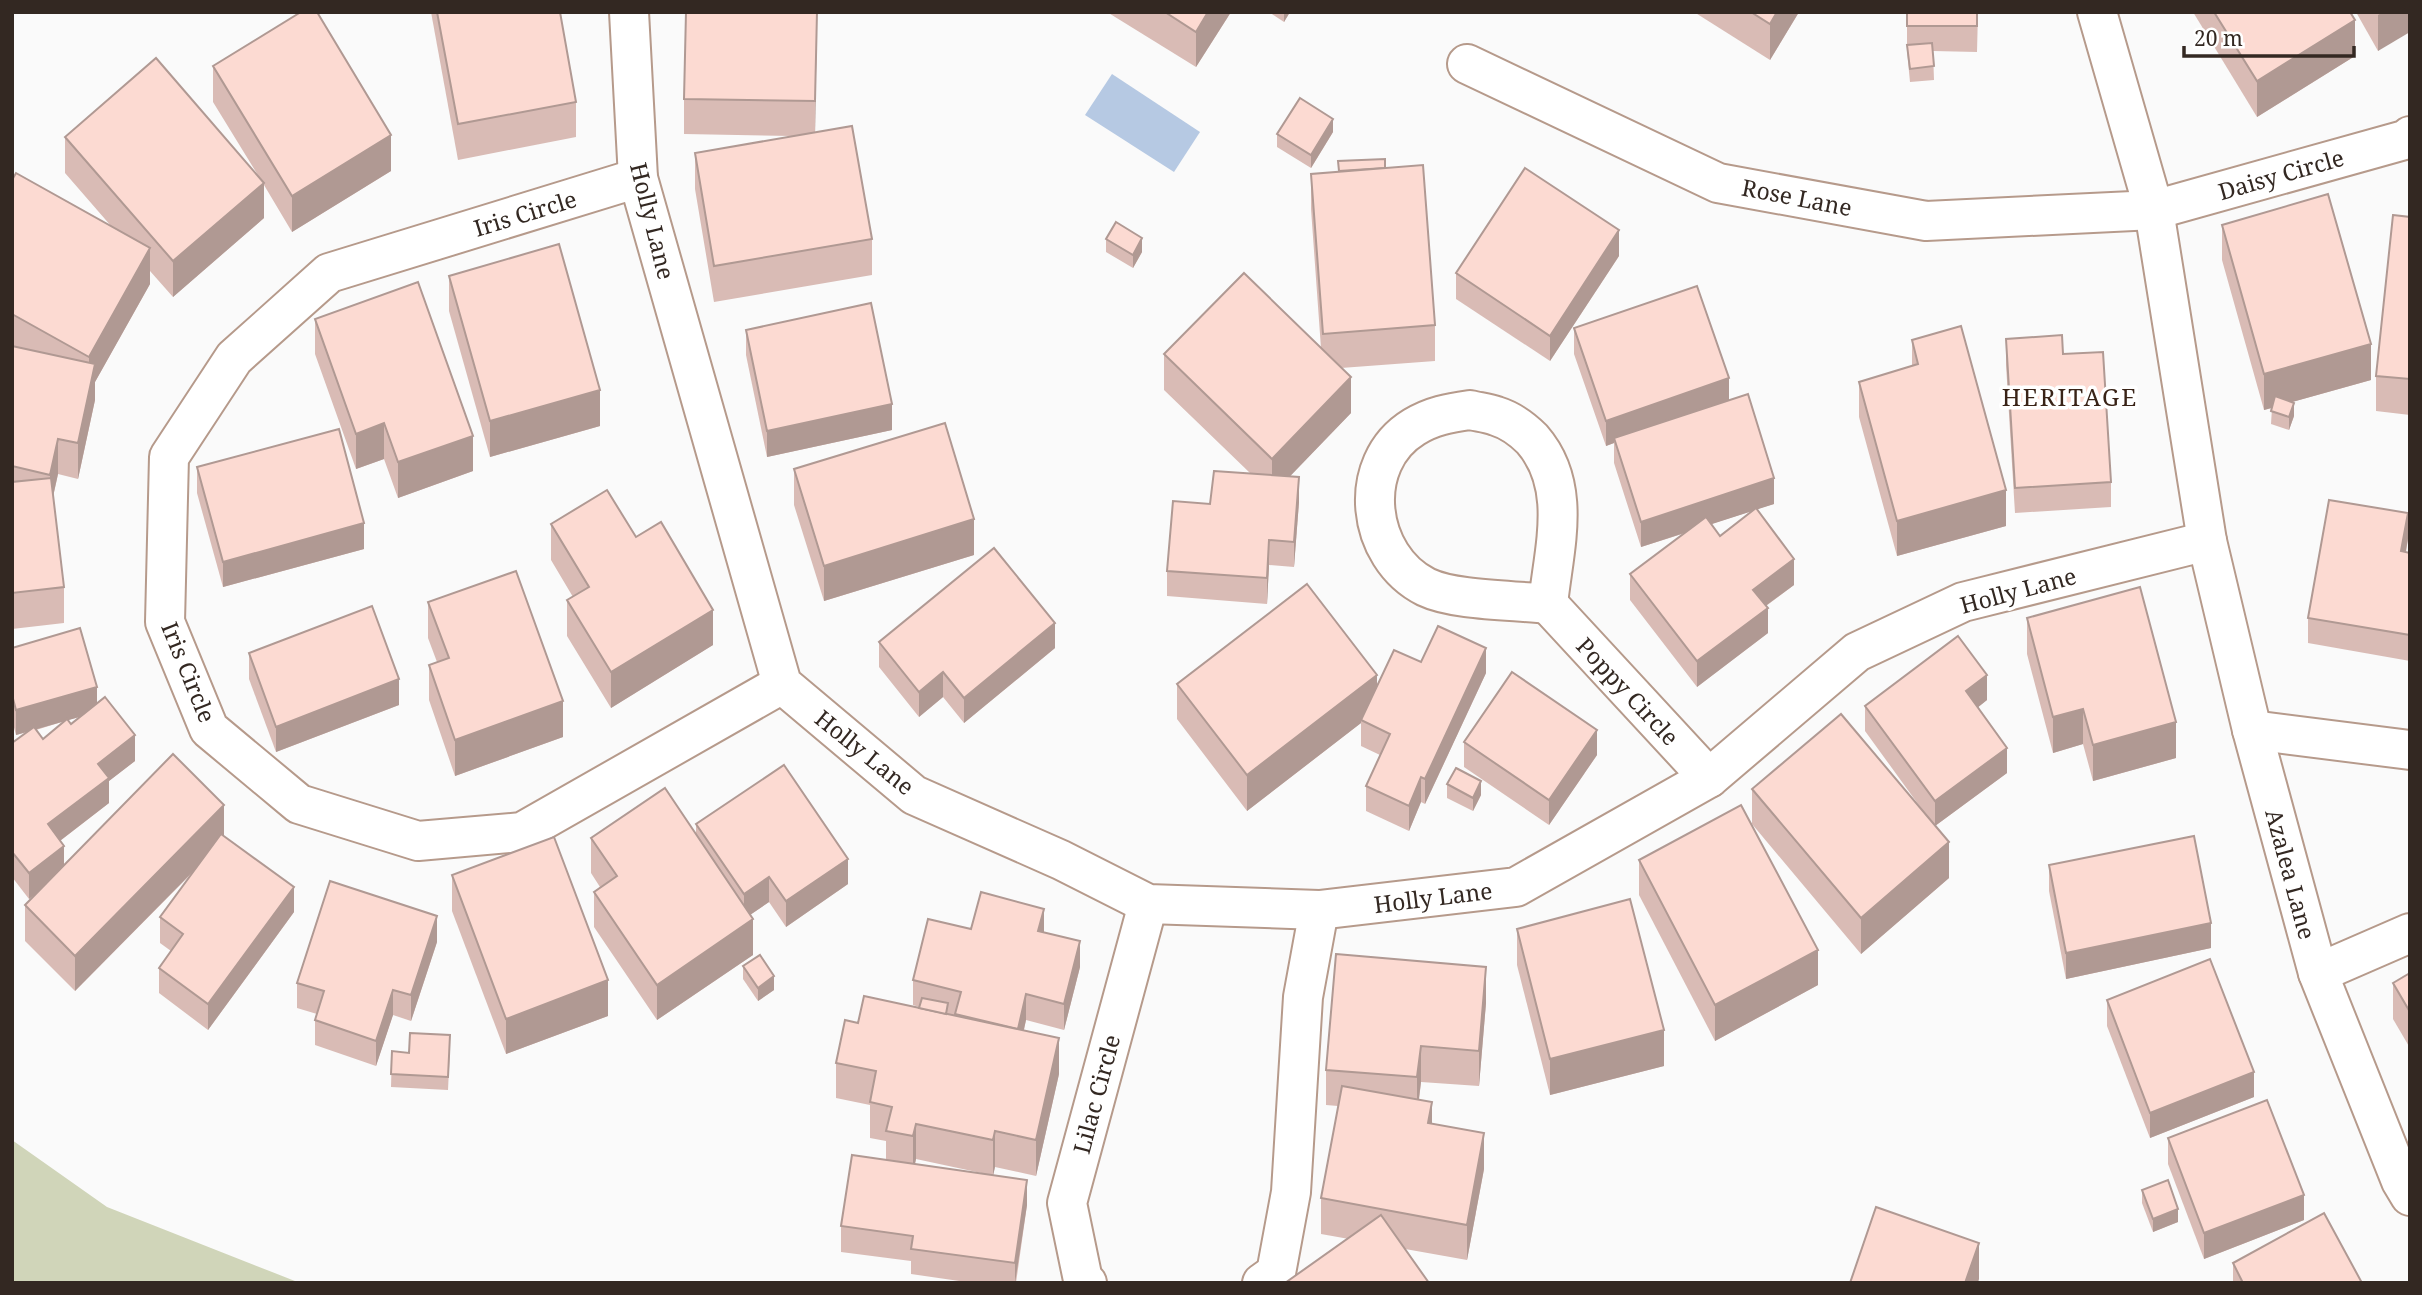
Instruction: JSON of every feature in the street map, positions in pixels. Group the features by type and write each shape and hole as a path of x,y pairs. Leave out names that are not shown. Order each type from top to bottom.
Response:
{"street":[{"name":"Holly Lane","path":"629,12 638,178 782,684 914,794 1061,860 1148,904 1319,910 1516,887 1709,778 1857,652 1963,602 2207,541"},
{"path":"2097,12 2154,210 2207,541"},
{"name":"Rose Lane","path":"1467,64 1718,183 1926,221 2154,210"},
{"name":"Daisy Circle","path":"2154,210 2409,138"},
{"name":"Iris Circle","path":"638,178 329,273 234,358 169,457 165,622 209,729 299,804 418,841 522,832 782,684"},
{"path":"1470,411 1498,416 1523,430 1542,451 1554,477 1559,505 1548,604 1458,595 1427,587 1401,570 1383,543 1374,513 1377,480 1390,451 1412,428 1441,414 1470,411"},
{"name":"Azalea Lane","path":"2207,541 2252,730 2318,973 2401,1181 2410,1196"},
{"name":"Poppy Circle","path":"1548,604 1709,778"},
{"path":"2252,730 2410,750"},
{"name":"Lilac Circle","path":"1087,1283 1083,1280 1067,1203 1148,904"},
{"path":"1262,1283 1276,1273 1291,1192 1303,997 1319,910"},
{"path":"2318,973 2410,933"}],"green space":[{"path":"12,1140 107,1207 300,1283 12,1283"}],"water":[{"path":"1112,74 1200,132 1174,172 1085,115"}],"building":[{"path":"301,12 317,12 391,135 292,196 213,66"},
{"path":"437,12 560,12 576,102 458,124"},
{"path":"686,12 817,12 815,101 684,99"},
{"path":"1165,12 1208,12 1196,32"},
{"path":"1751,12 1777,12 1770,24"},
{"path":"1907,12 1977,12 1977,26 1907,26"},
{"path":"2214,12 2350,12 2355,20 2257,81"},
{"path":"1932,43 1934,66 1910,69 1907,45"},
{"path":"156,58 264,183 173,261 65,137"},
{"path":"1300,98 1333,119 1311,155 1277,134"},
{"path":"852,126 872,239 714,266 695,153"},
{"path":"1385,159 1385,168 1339,171 1338,161"},
{"path":"1423,165 1435,325 1323,334 1311,174"},
{"path":"1525,168 1619,230 1550,336 1456,273"},
{"path":"16,173 150,248 89,357 12,314 12,180"},
{"path":"2328,194 2371,344 2264,374 2222,225"},
{"path":"2393,215 2410,217 2410,379 2376,376"},
{"path":"1116,222 1142,238 1133,255 1106,239"},
{"path":"559,244 600,390 490,421 449,276"},
{"path":"1244,273 1351,377 1272,459 1164,354"},
{"path":"418,282 473,436 398,462 384,423 356,434 315,319"},
{"path":"1697,286 1729,378 1606,421 1574,328"},
{"path":"871,303 892,404 767,431 746,330"},
{"path":"1961,326 2006,490 1897,521 1859,382 1918,364 1912,340"},
{"path":"2062,335 2063,354 2103,352 2111,482 2015,488 2006,339"},
{"path":"12,346 95,364 78,443 58,439 50,475 12,466"},
{"path":"1748,394 1774,478 1641,522 1614,438"},
{"path":"2275,396 2294,403 2289,417 2271,411"},
{"path":"945,423 974,519 824,566 794,469"},
{"path":"339,429 364,523 223,562 197,467"},
{"path":"1214,471 1299,477 1294,542 1269,540 1267,578 1167,571 1173,501 1210,504"},
{"path":"51,478 64,587 12,593 12,482"},
{"path":"607,490 636,537 661,522 713,610 611,672 567,600 589,587 551,524"},
{"path":"2329,500 2408,513 2401,551 2410,553 2410,635 2308,618"},
{"path":"1756,508 1794,559 1753,590 1768,608 1697,661 1630,574 1706,517 1720,536"},
{"path":"994,548 1055,623 964,698 943,672 919,692 879,642"},
{"path":"516,571 563,701 455,740 429,665 449,658 428,602"},
{"path":"1307,584 1377,675 1247,775 1177,684"},
{"path":"2140,587 2176,722 2093,745 2083,709 2053,717 2027,618"},
{"path":"372,606 399,679 276,727 249,653"},
{"path":"1438,626 1486,648 1425,779 1421,777 1409,806 1366,786 1390,734 1361,720 1394,650 1421,662"},
{"path":"80,628 97,687 16,710 12,695 12,648"},
{"path":"1958,636 1987,675 1966,691 2007,748 1935,801 1865,706"},
{"path":"1512,672 1597,730 1549,800 1464,742"},
{"path":"105,697 135,735 98,764 109,778 48,824 64,846 29,873 12,852 12,743 34,727 43,739 67,719 71,724"},
{"path":"1841,714 1949,842 1861,918 1752,789"},
{"path":"173,754 224,805 75,956 25,905"},
{"path":"784,765 848,859 786,901 769,877 744,894 696,824"},
{"path":"1456,768 1481,781 1473,798 1447,784"},
{"path":"665,788 753,919 657,985 594,892 617,876 591,838"},
{"path":"1741,805 1818,950 1715,1005 1639,860"},
{"path":"221,834 294,887 208,1004 159,968 183,934 160,917"},
{"path":"2194,836 2211,923 2066,953 2049,865"},
{"path":"554,837 608,980 506,1019 452,875"},
{"path":"330,881 437,916 411,995 393,990 376,1041 315,1020 324,991 297,983"},
{"path":"981,892 1044,909 1038,931 1080,941 1064,1004 1026,994 1018,1029 955,1014 961,992 913,980 928,919 971,929"},
{"path":"1630,899 1664,1030 1550,1059 1517,929"},
{"path":"1336,954 1486,967 1479,1051 1421,1046 1417,1077 1326,1070"},
{"path":"760,955 774,976 758,988 743,966"},
{"path":"2210,959 2254,1072 2150,1113 2107,1000"},
{"path":"2410,973 2410,1012 2393,983"},
{"path":"864,996 1059,1038 1036,1140 995,1131 993,1140 916,1124 913,1136 886,1131 892,1107 870,1102 876,1071 836,1063 845,1020 858,1023"},
{"path":"922,998 948,1003 946,1014 919,1008"},
{"path":"410,1033 450,1035 448,1077 391,1074 392,1051 409,1053"},
{"path":"1342,1086 1432,1102 1428,1123 1484,1133 1467,1225 1321,1198"},
{"path":"2267,1100 2304,1195 2204,1233 2168,1138"},
{"path":"852,1155 1027,1180 1015,1263 911,1249 913,1236 841,1226"},
{"path":"2168,1180 2178,1209 2153,1219 2142,1190"},
{"path":"1876,1207 1979,1243 1965,1283 1850,1283"},
{"path":"2324,1213 2362,1283 2243,1283 2233,1263"},
{"path":"1381,1215 1429,1283 1285,1283"}],"district":[{"name":"HERITAGE","path":"2070,396"}]}
